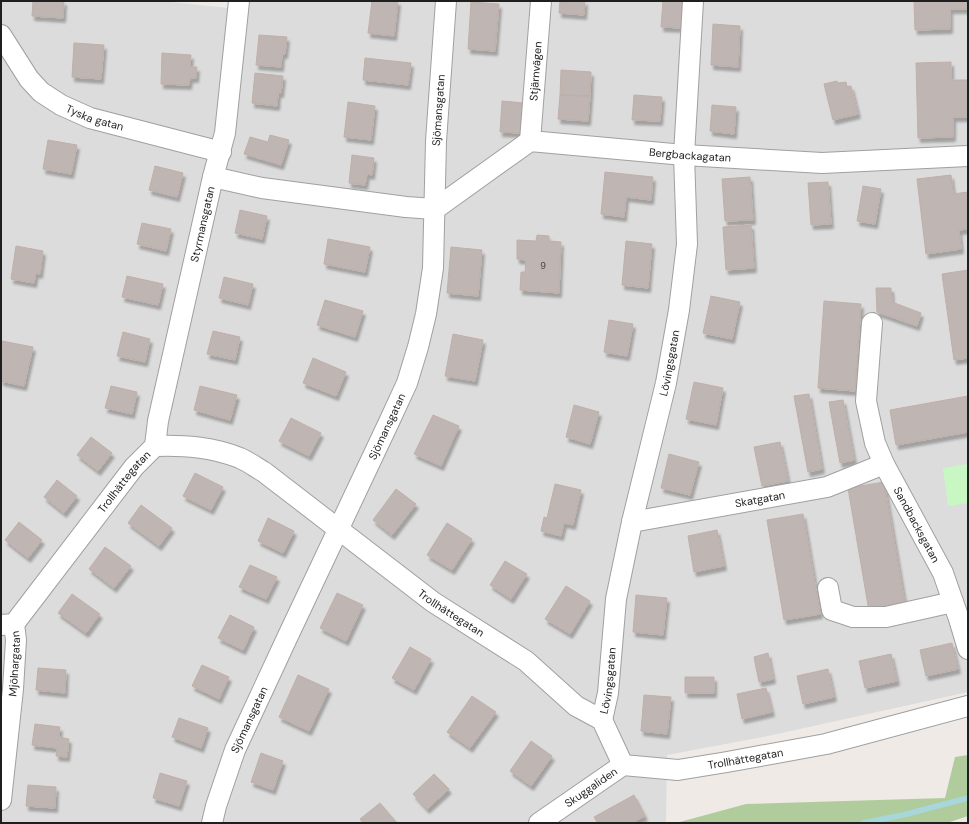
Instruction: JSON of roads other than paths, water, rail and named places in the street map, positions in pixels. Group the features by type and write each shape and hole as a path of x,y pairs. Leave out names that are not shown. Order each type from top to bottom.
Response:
{"street":[{"name":"Styrmansgatan","path":"155,446 159,413 213,177 225,133 239,1"},
{"name":"Sjömansgatan","path":"212,823 216,806 235,750 404,389 418,347 426,314 432,268 436,141 446,1"},
{"name":"Stjärnvägen","path":"530,141 541,1"},
{"name":"Lövingsgatan","path":"602,720 608,694 616,599 632,522 666,383 679,310 687,244 684,155 693,1"},
{"name":"Tyska gatan","path":"1,35 29,79 41,92 61,106 90,118 221,152"},
{"path":"213,177 262,188 406,207 435,209 530,141"},
{"name":"Bergbackagatan","path":"530,141 684,155 822,163 968,156"},
{"name":"Sandbacksgatan","path":"872,323 866,401 875,443 884,464 943,573 968,649"},
{"name":"Trollhättegatan","path":"7,624 134,467 155,446 196,446 242,458 264,472 433,602 526,661 576,706 602,720"},
{"name":"Skatgatan","path":"632,522 827,487 884,464"},
{"path":"828,588 832,610 853,617 886,617 953,602"},
{"name":"Mjölnargatan","path":"1,800 13,689 16,640 7,624"},
{"name":"Trollhättegatan","path":"623,765 678,770 720,763 826,744 968,706"},
{"path":"602,720 623,765"},
{"name":"Skuggaliden","path":"539,823 623,765"}],"waterway":[{"path":"863,823 903,815 968,798"}]}
